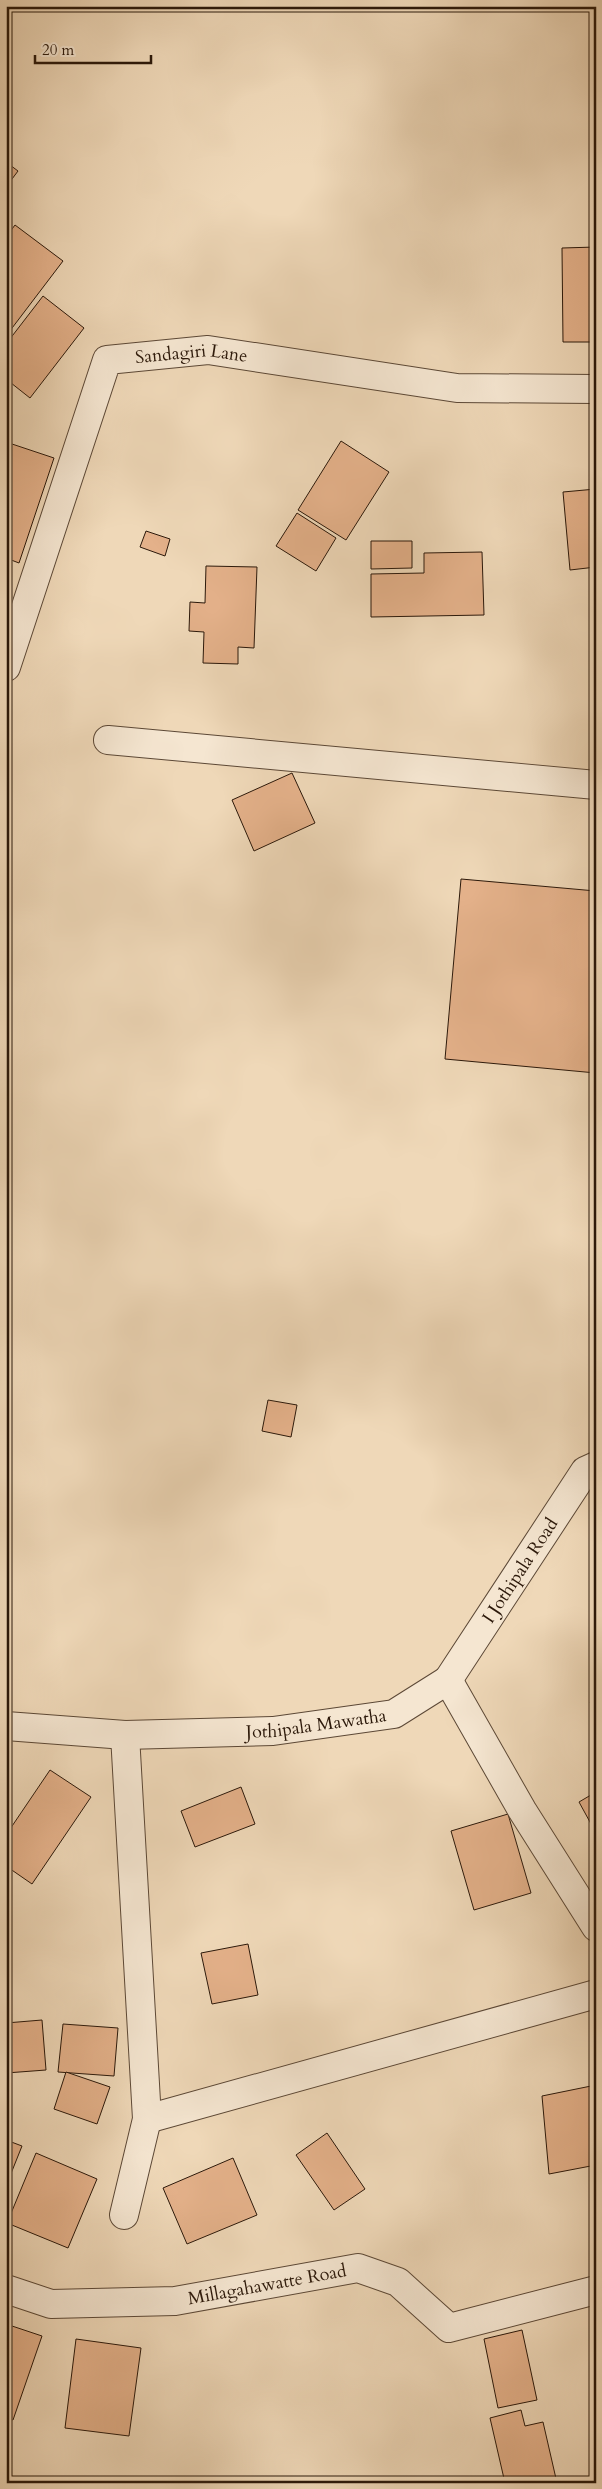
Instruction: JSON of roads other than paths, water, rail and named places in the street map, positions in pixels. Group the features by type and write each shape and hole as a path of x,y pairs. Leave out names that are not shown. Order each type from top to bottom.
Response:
{"street":[{"name":"Sandagiri Lane","path":"6,667 107,360 208,350 457,388 596,389"},
{"path":"108,740 596,785"},
{"name":"I Jothipala Road","path":"448,1680 585,1471 596,1466"},
{"path":"448,1680 522,1810 596,1927"},
{"name":"Jothipala Mawatha","path":"6,1726 125,1735 273,1731 394,1714 448,1680"},
{"path":"124,2214 147,2119 125,1735"},
{"path":"147,2119 596,1994"},
{"name":"Millagahawatte Road","path":"6,2289 51,2304 175,2301 358,2268 398,2282 449,2328 596,2290"}]}
